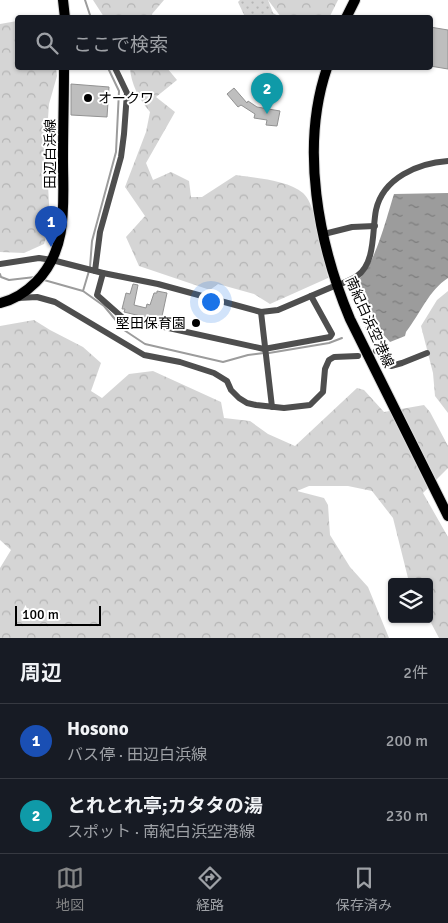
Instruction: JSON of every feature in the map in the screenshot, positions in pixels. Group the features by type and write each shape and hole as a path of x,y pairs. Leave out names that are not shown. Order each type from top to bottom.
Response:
{"main road":[{"path":"63,0 64,15"},
{"path":"348,15 355,0"},
{"name":"田辺白浜線","path":"0,303 16,298 28,290 41,276 52,260 61,233 63,214 64,70"},
{"name":"南紀白浜空港線","path":"326,70 318,97 314,131 314,161 317,197 324,234 339,293 350,319 446,509"}],"street":[{"path":"94,271 100,232 121,157 124,134 127,93 116,70"},
{"path":"343,283 359,276 364,268 374,239 376,211 388,185 397,178 422,166 448,161"},
{"path":"324,234 352,227 375,226"},
{"path":"0,264 39,258 52,260 158,284 260,312 278,310 332,288"},
{"path":"103,273 97,296 123,318 265,352 330,338 332,334 311,296"},
{"path":"16,298 37,297 54,302 136,352 150,357 180,362 208,371 227,381 231,390 247,403 272,407 310,405 323,392 329,360 358,356"},
{"path":"260,312 272,407"},
{"path":"376,351 378,350 386,363 391,366 428,353"}],"green space":[{"path":"93,0 164,0 152,15 103,15"},
{"path":"240,0 268,0 273,13 276,15 244,15 238,2"},
{"path":"268,0 338,0 330,15 279,15"},
{"path":"15,21 15,70 56,70 57,76 49,104 46,148 50,222 44,244 24,253 0,252 0,24"},
{"path":"130,70 169,70 177,80 156,97 175,112 146,163 153,180 171,172 189,181 191,197 202,197 236,175 271,180 297,189 308,199 316,220 328,278 270,304 254,294 218,284 210,290 139,266 126,237 145,216 125,187 146,132 150,112 142,102 132,80"},
{"path":"448,291 448,413 435,396 433,373 421,326 437,300"},
{"path":"34,320 83,347 101,363 91,391 102,398 129,374 153,371 221,402 224,418 250,421 268,434 295,446 357,388 364,390 384,412 424,405 430,412 448,446 448,468 423,493 448,537 448,638 439,638 431,623 433,623 433,578 408,578 393,518 372,491 348,486 309,486 297,491 324,498 328,505 330,535 350,567 368,587 389,638 0,638 0,568 11,550 0,540 0,326"}],"water":[{"path":"448,193 448,278 435,289 405,336 390,342 381,332 356,281 369,266 384,228 394,194"}],"building":[{"path":"433,28 448,30 448,69 433,66"},
{"name":"オークワ","path":"71,84 109,87 107,117 71,115"},
{"path":"234,88 247,103 248,101 257,107 280,111 277,126 266,125 267,120 254,118 255,114 241,105 238,107 227,94"},
{"path":"133,284 138,285 134,305 146,308 147,304 150,305 154,293 157,293 157,291 167,293 161,321 124,312 125,309 122,309 126,293 130,294"}],"waterway":[{"path":"85,0 90,15"},
{"path":"90,267 92,241 116,152 119,91 109,70"},
{"path":"89,271 83,291 104,306 124,330 145,344 223,362 264,353"},
{"path":"0,274 1,277 9,280 35,277"},
{"path":"44,280 83,291"},
{"path":"366,328 377,323"},
{"path":"269,353 329,343 342,338"}],"place":[{"name":"オークワ","path":"88,98"},
{"name":"とれとれ亭;カタタの湯","path":"267,114"},
{"name":"Hosono","path":"51,247"},
{"name":"堅田保育園","path":"196,323"}]}
